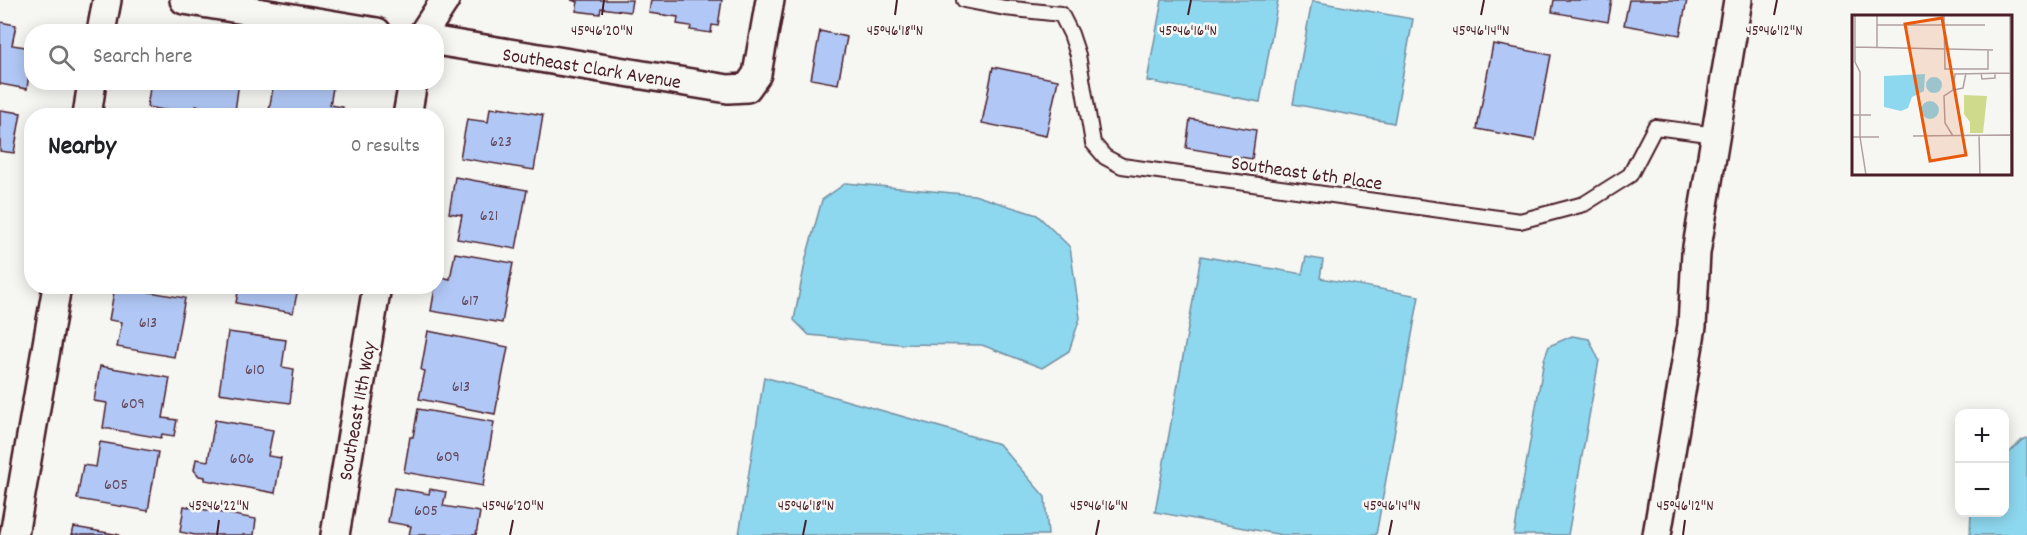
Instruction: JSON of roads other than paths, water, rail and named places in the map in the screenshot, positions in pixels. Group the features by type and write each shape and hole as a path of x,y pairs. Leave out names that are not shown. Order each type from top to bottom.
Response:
{"street":[{"path":"102,24 107,0"},
{"path":"184,0 329,24"},
{"path":"429,24 445,0"},
{"name":"Southeast Clark Avenue","path":"444,42 728,89 747,88 757,74 770,0"},
{"path":"1657,535 1692,326 1696,253 1738,0"},
{"path":"88,108 91,90"},
{"path":"408,108 412,90"},
{"path":"14,535 56,294"},
{"name":"Southeast 11th Way","path":"335,535 376,294"}],"lane":[{"path":"964,0 1005,8 1062,14 1062,0"},
{"name":"Southeast 6th Place","path":"1062,14 1078,55 1093,142 1105,157 1122,166 1520,221 1584,204 1629,175 1655,127 1716,135"}],"water":[{"path":"1162,0 1278,0 1260,102 1147,81"},
{"path":"1312,1 1413,19 1394,123 1293,104"},
{"path":"846,183 974,195 1037,215 1070,247 1080,318 1069,351 1042,368 982,345 900,344 809,335 794,320 806,258 822,200"},
{"path":"1201,256 1302,274 1306,257 1323,260 1320,278 1419,296 1376,535 1283,535 1155,512"},
{"path":"1572,336 1589,339 1599,360 1568,535 1514,535 1544,360 1549,346"},
{"path":"764,377 999,444 1045,497 1048,535 739,535"},
{"path":"2027,438 2027,535 1970,535 1971,517 2009,517 2009,453"}]}
